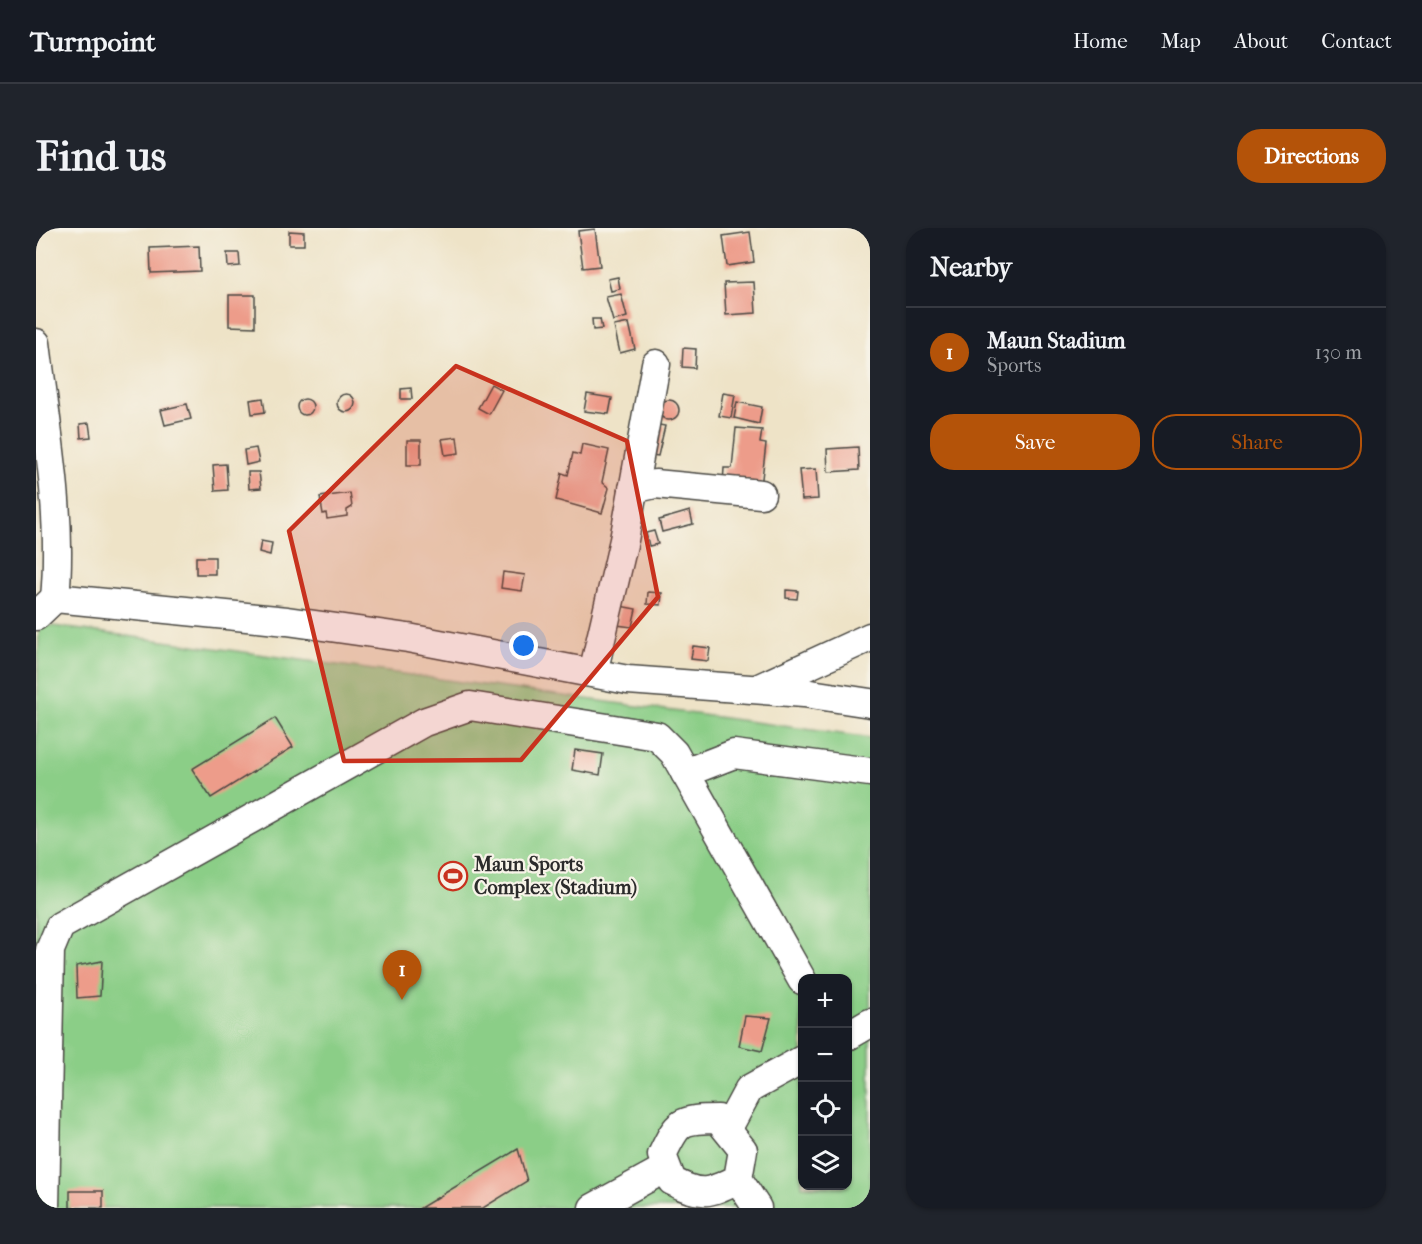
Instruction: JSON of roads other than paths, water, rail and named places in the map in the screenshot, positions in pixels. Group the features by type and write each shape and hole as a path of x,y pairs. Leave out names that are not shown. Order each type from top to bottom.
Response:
{"street":[{"path":"36,343 54,511 57,577 46,607 287,621 408,638 628,680 759,688 870,703"},
{"path":"593,673 633,489 656,364"},
{"path":"633,489 654,484 761,494"},
{"path":"759,688 870,637"},
{"path":"45,1208 50,950 60,926 424,722 470,706 657,736 674,753 799,974"},
{"path":"685,774 734,754 870,772"},
{"path":"852,1034 870,1023"},
{"path":"728,1128 749,1089 798,1062"},
{"path":"738,1179 709,1193 690,1191 672,1181 662,1155 675,1127 693,1119 718,1119 728,1128 743,1150 738,1179 757,1208"},
{"path":"593,1208 666,1168"}],"place":[{"name":"Maun Sports Complex (Stadium)","path":"453,876"},
{"name":"Maun Stadium","path":"402,1000"}]}
